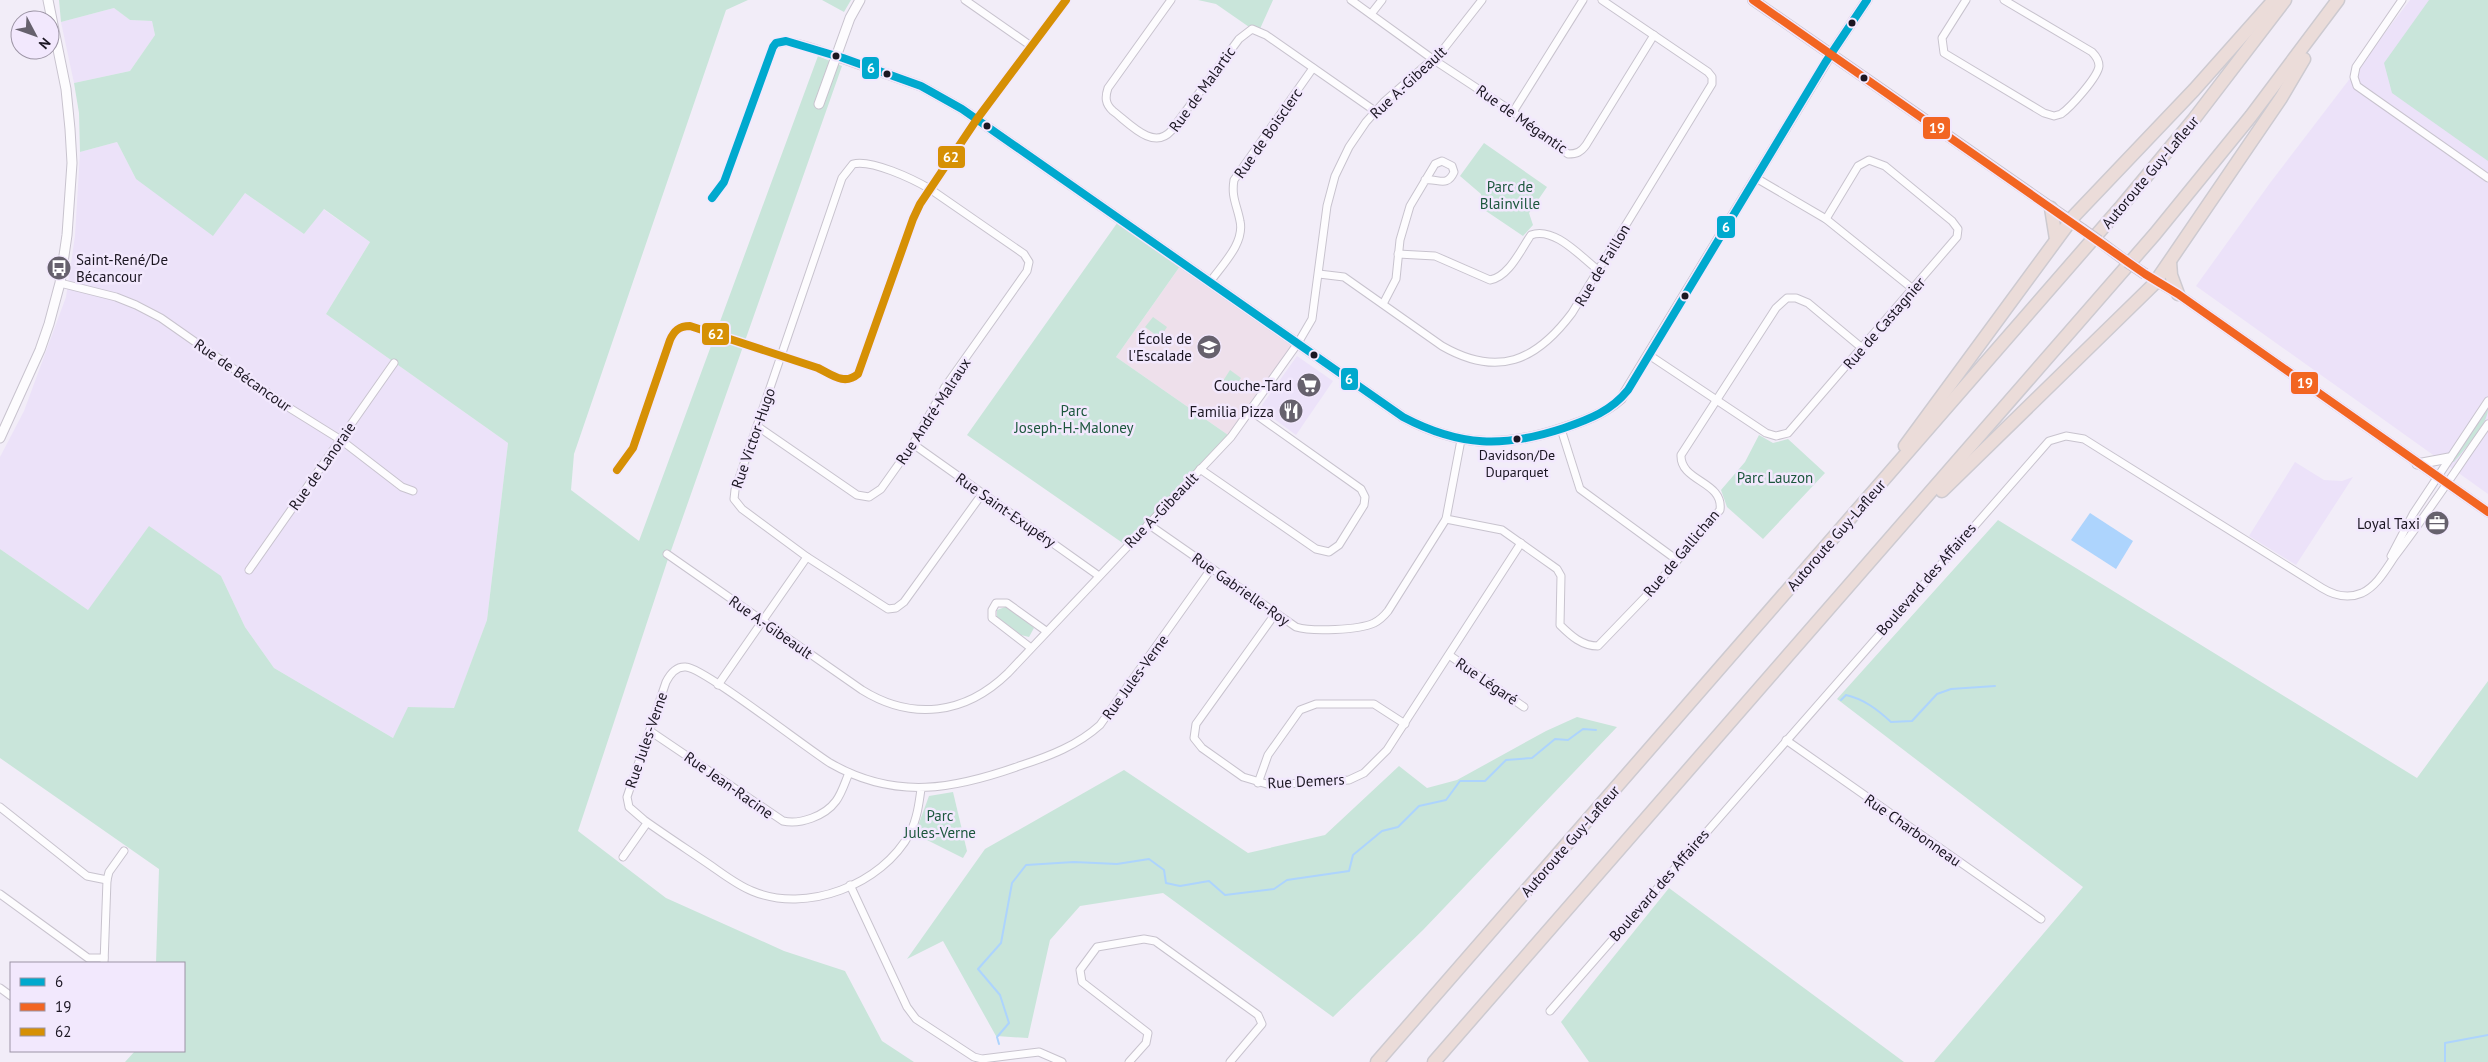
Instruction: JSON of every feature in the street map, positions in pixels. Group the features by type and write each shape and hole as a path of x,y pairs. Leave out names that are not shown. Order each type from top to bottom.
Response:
{"highway":[{"path":"1869,497 1929,410 2056,239 2274,0"},
{"name":"Autoroute Guy-Lafleur","path":"1377,1062 2155,167 2285,0"},
{"path":"1890,539 1980,455 2151,278 2170,262 2281,98 2339,0"},
{"path":"1434,1062 2172,215 2256,110 2339,0"},
{"path":"2051,208 2056,239"},
{"path":"2170,262 2171,276 2178,294"}],"main road":[{"path":"1753,0 2151,278"}],"street":[{"path":"0,438 40,350 60,283 68,235 72,163 66,89 48,0"},
{"path":"819,104 850,18 860,0"},
{"path":"965,0 1031,46"},
{"path":"617,470 633,448 670,340 678,329 690,326 818,368 843,380 849,380 858,374 913,219 930,189 977,119 1066,0"},
{"name":"Rue de Malartic","path":"1172,0 1108,88 1106,95 1108,107 1151,138 1162,139 1172,132 1239,38 1248,31 1260,31 1375,111"},
{"name":"Rue de Mégantic","path":"1351,0 1434,60 1513,112 1568,154 1576,154 1582,151 1654,35"},
{"path":"1371,14 1382,0"},
{"name":"Rue A.-Gibeault","path":"667,554 873,697 896,706 920,710 956,705 979,696 1000,680 1031,648 1231,437 1251,411 1298,344 1314,313 1325,219 1335,176 1349,147 1375,111 1434,60 1482,0"},
{"path":"1513,112 1583,0"},
{"name":"Rue de Faillon","path":"1320,274 1344,277 1458,355 1488,362 1512,361 1538,350 1560,329 1712,84 1712,77 1708,72 1602,0"},
{"path":"712,198 724,182 776,43 786,41 836,56 921,86 977,119 1403,417 1430,430 1461,440 1515,442 1561,429 1597,416 1615,404 1628,390 1830,54 1867,0"},
{"path":"1966,0 1942,38 1944,53 2044,113 2054,116 2061,114 2097,72 2099,64 2096,55 2004,0"},
{"path":"2402,0 2356,67 2354,75 2357,86 2488,178"},
{"name":"Rue de Boisclerc","path":"1210,282 1240,236 1240,220 1232,196 1234,180 1314,68"},
{"name":"Rue de Castagnier","path":"1649,356 1766,433 1772,436 1788,432 1914,289 1957,237 1958,229 1952,221 1898,176 1877,161 1869,160 1858,166 1826,219"},
{"name":"Rue Victor-Hugo","path":"930,189 917,181 865,163 853,164 842,178 735,490 735,502 742,510 888,609 896,608 904,602 982,494"},
{"path":"1756,178 1826,219 1914,289"},
{"path":"1383,304 1396,279 1398,254 1410,206 1425,180"},
{"name":"Rue André-Malraux","path":"757,426 857,495 865,498 873,496 881,489 913,444 945,387 1029,267 1028,258 1024,254 930,189"},
{"path":"1398,254 1435,256 1490,280 1499,277 1509,267 1531,236 1545,233 1558,239 1598,270"},
{"path":"2151,278 2178,294 2417,464 2488,512"},
{"name":"Rue de Bécancour","path":"60,283 116,297 136,304 161,318 288,407 341,440 365,461 402,487 413,492"},
{"name":"Rue de Gallichan","path":"1446,519 1496,528 1508,533 1557,569 1561,576 1560,625 1572,636 1588,646 1598,646 1720,510 1720,501 1714,490 1687,471 1680,459 1683,448 1774,312 1787,298 1796,298 1808,303 1862,348"},
{"name":"Rue de Lanoraie","path":"249,570 394,363"},
{"name":"Boulevard des Affaires","path":"2382,574 2408,523 2488,401"},
{"path":"1200,469 1316,549 1328,552 1339,546 1364,506 1365,497 1361,489 1251,411"},
{"name":"Boulevard des Affaires","path":"1550,1011 2041,448 2059,437 2074,436 2087,441 2334,594 2348,596 2360,594 2371,587 2382,574 2488,424"},
{"path":"1561,429 1580,489 1677,560"},
{"name":"Rue Gabrielle-Roy","path":"1148,524 1296,627 1308,630 1372,624 1388,611 1446,519 1461,440"},
{"name":"Rue Saint-Exupéry","path":"913,444 1099,576"},
{"path":"2417,464 2449,458"},
{"name":"Rue Demers","path":"1275,614 1196,724 1193,733 1197,743 1243,777 1258,783 1270,785 1349,780 1364,773 1376,763 1405,724 1521,544"},
{"path":"718,685 808,556"},
{"name":"Rue Jules-Verne","path":"921,789 914,823 902,845 886,864 850,885 827,894 803,899 784,899 760,894 743,887 647,822 629,807 627,798 666,682 674,670 687,667 718,685 821,757 849,773 890,784 921,789 949,786 987,778 1062,750 1094,731 1106,718 1211,569"},
{"path":"1031,648 992,618 992,610 996,603 1007,603 1046,632"},
{"name":"Rue Légaré","path":"1449,655 1524,707"},
{"path":"1258,783 1268,755 1300,710 1316,704 1374,704 1405,724"},
{"name":"Rue Jean-Racine","path":"650,731 783,821 805,820 826,810 839,797 849,773"},
{"name":"Rue Charbonneau","path":"1786,740 2040,920"},
{"path":"0,807 88,876 107,880"},
{"path":"623,857 647,822"},
{"path":"0,894 88,958 104,961 107,880 109,872 124,851"},
{"path":"850,885 881,956 907,1007 916,1019 974,1057 982,1059 1039,1052 1062,1062"},
{"path":"1129,1062 1146,1043 1148,1033 1082,982 1080,970 1097,947 1144,939 1155,941 1258,1015 1262,1024 1230,1062"}],"shaded area":[{"path":"2410,0 2488,0 2488,494 2196,286 2270,183"},
{"path":"114,8 130,20 152,21 155,35 130,71 74,83 61,22"},
{"path":"117,142 136,179 245,193 304,234 323,209 370,242 326,314 508,443 487,620 454,709 409,707 393,738 274,668 245,627 221,576 88,610 0,549 0,457 24,411 66,297 75,236 80,152"},
{"name":"École de l'Escalade","path":"1183,262 1298,343 1231,437 1116,357"},
{"path":"1297,356 1333,381 1296,435 1263,411 1262,405"},
{"path":"2295,462 2324,480 2342,481 2353,477 2296,565 2249,536"}],"green space":[{"path":"59,0 748,0 726,10 574,454 571,490 639,541 818,56 842,66 667,562 578,831 666,898 784,951 845,971 882,1041 914,1062 125,1062 134,1052 185,1052 185,962 156,962 159,869 0,758 0,549 88,610 149,526 221,576 245,627 274,668 393,738 408,707 454,708 487,620 508,443 326,314 370,242 324,209 304,234 245,193 213,236 136,179 117,142 80,152 79,113 74,83 130,71 155,35 152,21 130,20 114,8 61,22"},
{"path":"822,0 851,0 844,12"},
{"path":"1198,0 1273,0 1259,31 1252,29 1216,4"},
{"path":"2429,0 2488,0 2488,161 2392,93 2384,63"},
{"name":"Parc de Blainville","path":"1484,143 1547,187 1529,213 1533,225 1523,236 1483,209 1481,194 1460,176"},
{"name":"Parc Joseph-H.-Maloney","path":"1120,219 1183,262 1116,357 1231,437 1127,546 967,435"},
{"path":"1153,317 1167,327 1160,338 1145,327"},
{"path":"1230,370 1241,378 1232,391 1221,384"},
{"path":"2488,409 2484,422 2475,437 2454,462 2452,461"},
{"name":"Parc Lauzon","path":"1759,435 1773,443 1788,439 1825,473 1763,539 1727,507 1721,490 1745,462"},
{"path":"1998,520 2417,778 2488,681 2488,1062 1934,1062 2083,887 1837,699"},
{"path":"1008,606 1034,628 1029,637 1021,635 997,617 997,610"},
{"path":"1577,717 1617,727 1423,930 1333,1017 1163,893 1080,906 1050,940 1028,1038 996,1036 943,941 907,959 985,849 1124,770 1248,853 1325,835 1399,766 1427,788 1457,780 1546,731"},
{"name":"Parc Jules-Verne","path":"953,792 967,851 963,858 915,834 929,796"},
{"path":"1669,888 1904,1062 1589,1062 1561,1022"}],"water":[{"path":"2090,513 2133,541 2116,569 2071,540"}],"waterway":[{"path":"1841,700 1846,695 1859,699 1876,709 1891,722 1912,721 1937,694 1951,689 1995,686"},
{"path":"999,1044 997,1037 1009,1023 1000,995 978,969 1001,943 1012,883 1026,865 1074,862 1117,864 1149,859 1164,870 1166,883 1180,886 1209,881 1225,895 1274,889 1287,880 1349,871 1353,855 1382,831 1398,827 1419,806 1446,800 1460,781 1485,781 1506,760 1532,758 1555,739 1568,740 1583,729 1596,730"},
{"path":"2445,1062 2445,1043 2488,1035"}],"transit line":[{"name":"62","path":"617,470 633,448 670,340 680,328 690,326 818,368 838,378 848,379 858,374 920,204 977,119 1066,0"},
{"name":"19","path":"1753,0 2145,274 2178,294 2488,512"},
{"name":"6","path":"712,198 724,182 773,47 776,43 786,41 843,58 921,86 962,109 1403,417 1424,427 1463,439 1482,441 1522,439 1564,428 1591,418 1614,404 1628,390 1825,63 1867,0"}],"place":[{"name":"Saint-René/De Bécancour","path":"59,268"},
{"name":"École de l'Escalade","path":"1209,347"},
{"name":"Couche-Tard","path":"1309,385"},
{"name":"Familia Pizza","path":"1291,411"},
{"name":"Davidson/De Duparquet","path":"1517,439"},
{"name":"Loyal Taxi","path":"2437,523"}]}
